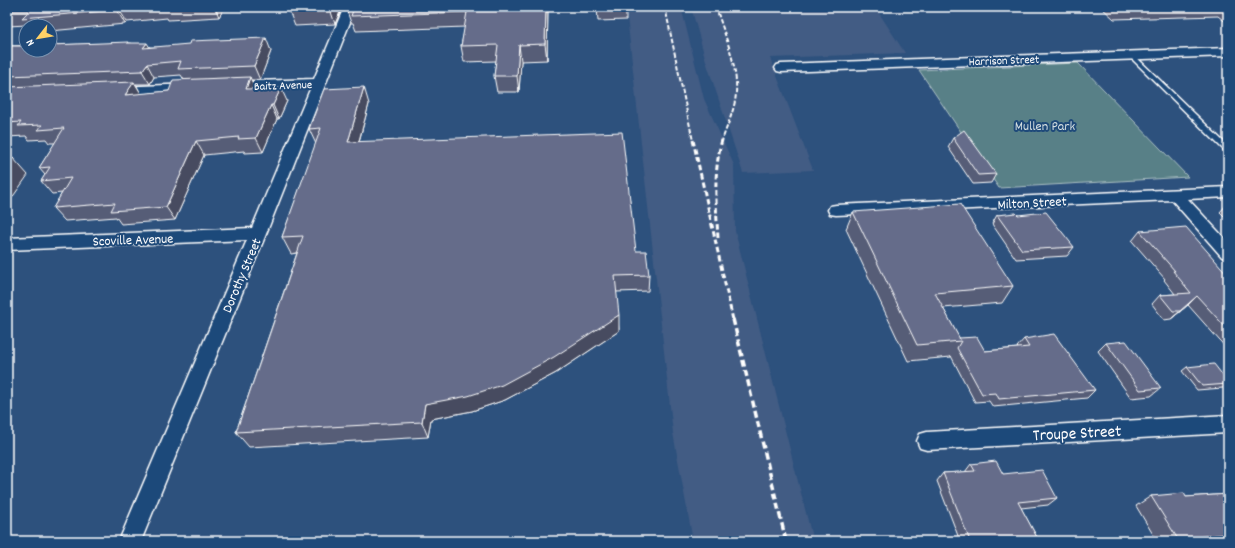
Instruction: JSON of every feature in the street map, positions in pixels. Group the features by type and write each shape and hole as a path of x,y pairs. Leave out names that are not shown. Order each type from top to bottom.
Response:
{"street":[{"name":"Dorothy Street","path":"130,541 258,234 350,7"},
{"name":"Harrison Street","path":"780,68 1228,52"},
{"name":"Baitz Avenue","path":"217,87 319,83"},
{"path":"99,92 202,87"},
{"name":"Milton Street","path":"836,210 1228,192"},
{"path":"1176,195 1228,253"},
{"name":"Scoville Avenue","path":"7,244 258,234"},
{"name":"Troupe Street","path":"927,440 1228,424"}],"lane":[{"path":"1131,56 1228,150"}],"shaded area":[{"path":"626,7 681,7 704,99 734,165 735,231 813,541 693,541 673,433"},
{"path":"691,7 875,7 905,53 770,58 813,170 743,173 706,61"}],"green space":[{"name":"Mullen Park","path":"1078,63 1188,177 999,188 919,70"}],"building":[{"path":"7,7 125,7 118,8 117,10 22,18 29,11 7,11"},
{"path":"291,7 331,7 330,9 289,11"},
{"path":"354,7 546,7 545,44 519,45 517,76 494,76 498,45 461,46 467,12 351,16"},
{"path":"597,7 626,7 597,8"},
{"path":"266,38 254,66 178,69 181,61 147,64 142,71 7,76 7,46 18,46 18,58 58,58 58,45 128,42 127,43 147,43 143,48 189,44 190,41"},
{"path":"250,77 246,89 281,88 273,105 271,105 256,138 238,139 239,137 196,141 166,207 111,211 115,203 53,208 71,178 41,181 50,167 39,168 64,128 38,130 42,125 18,126 21,122 7,123 7,87 134,82 125,95 169,91 173,80"},
{"path":"364,87 348,142 622,132 636,251 646,251 649,275 615,276 619,315 554,357 502,385 468,396 425,404 422,422 236,432 303,236 282,237 321,128 309,129 324,89"},
{"path":"964,130 996,174 978,175 953,138"},
{"path":"13,158 7,167 7,159"},
{"path":"960,204 1013,286 935,293 961,341 917,345 853,212"},
{"path":"1046,212 1074,247 1022,250 997,215 1016,213 1018,215"},
{"path":"1186,227 1228,275 1228,330 1197,296 1180,311 1173,311 1160,295 1191,293 1173,271 1175,271 1140,231"},
{"path":"1054,334 1095,390 999,399 996,393 982,394 957,348 961,341 959,338 977,337 985,351 1029,347 1024,339"},
{"path":"1126,341 1161,388 1140,390 1106,343"},
{"path":"1214,364 1228,384 1202,386 1187,367"},
{"path":"996,461 1003,474 1042,470 1057,498 1018,502 1039,541 970,541 943,473 975,471 971,464"},
{"path":"1184,493 1186,497 1228,494 1228,534 1195,537 1198,541 1179,541 1151,496"}],"railway":[{"path":"665,7 693,141"},
{"path":"716,7 733,61 736,82 734,105 722,141"},
{"path":"693,140 733,320"},
{"path":"718,238 716,176 722,140"},
{"path":"733,319 786,541"}]}
